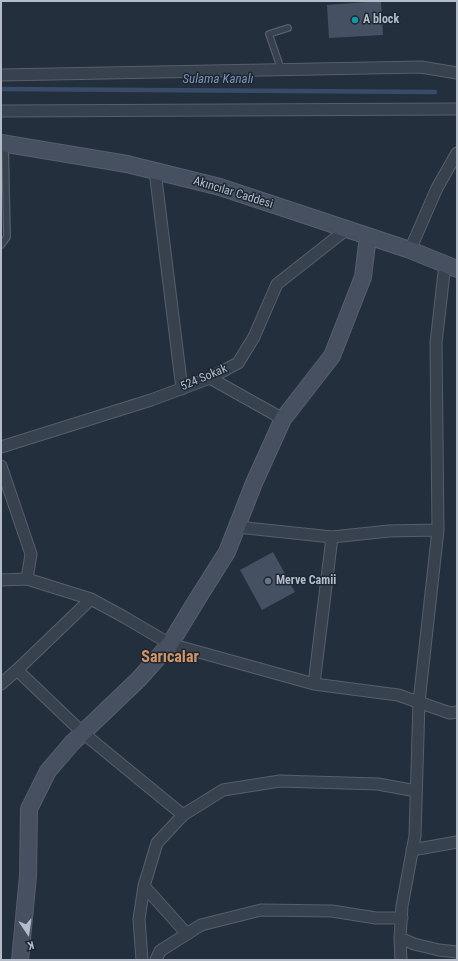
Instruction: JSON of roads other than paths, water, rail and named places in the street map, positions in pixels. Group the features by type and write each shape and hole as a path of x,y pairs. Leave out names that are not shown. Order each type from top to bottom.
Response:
{"street":[{"path":"1,74 421,67 457,73"},
{"path":"1,111 457,109"},
{"name":"Akıncılar Caddesi","path":"3,143 127,164 220,187 410,250 451,266"},
{"path":"410,250 437,188 457,153"},
{"path":"155,171 182,388"},
{"name":"524 Sokak","path":"1,447 151,400 210,378 238,363 254,337 277,284 347,229"},
{"path":"20,960 28,876 29,809 48,771 72,743 139,679 170,644 227,552 254,483 283,419 332,356 363,277 368,236"},
{"path":"400,960 402,906 414,836 419,702 438,530 436,343 451,266"},
{"path":"210,378 283,419"},
{"path":"1,466 31,554 27,579"},
{"path":"237,527 332,536 389,531 438,530"},
{"path":"314,684 332,536"},
{"path":"1,580 27,579 91,599 170,644 314,684 398,695 450,713 457,712"},
{"path":"1,684 91,599"},
{"path":"17,670 83,733 183,815"},
{"path":"142,960 139,919 144,886 157,843 183,815 223,790 280,781 378,784 416,791"},
{"path":"412,850 457,842"},
{"path":"144,886 187,934"},
{"path":"156,960 160,951 200,925 261,910 332,911 376,918 402,918"},
{"path":"400,938 414,944 439,950 457,952"}],"lane":[{"path":"281,69 269,34 288,28"},
{"path":"1,245 7,236 3,143"}],"waterway":[{"name":"Sulama Kanalı","path":"1,89 435,92"}],"place":[{"name":"A block","path":"355,20"},
{"name":"Merve Camii","path":"268,581"}],"district":[{"name":"Sarıcalar","path":"170,658"}]}
